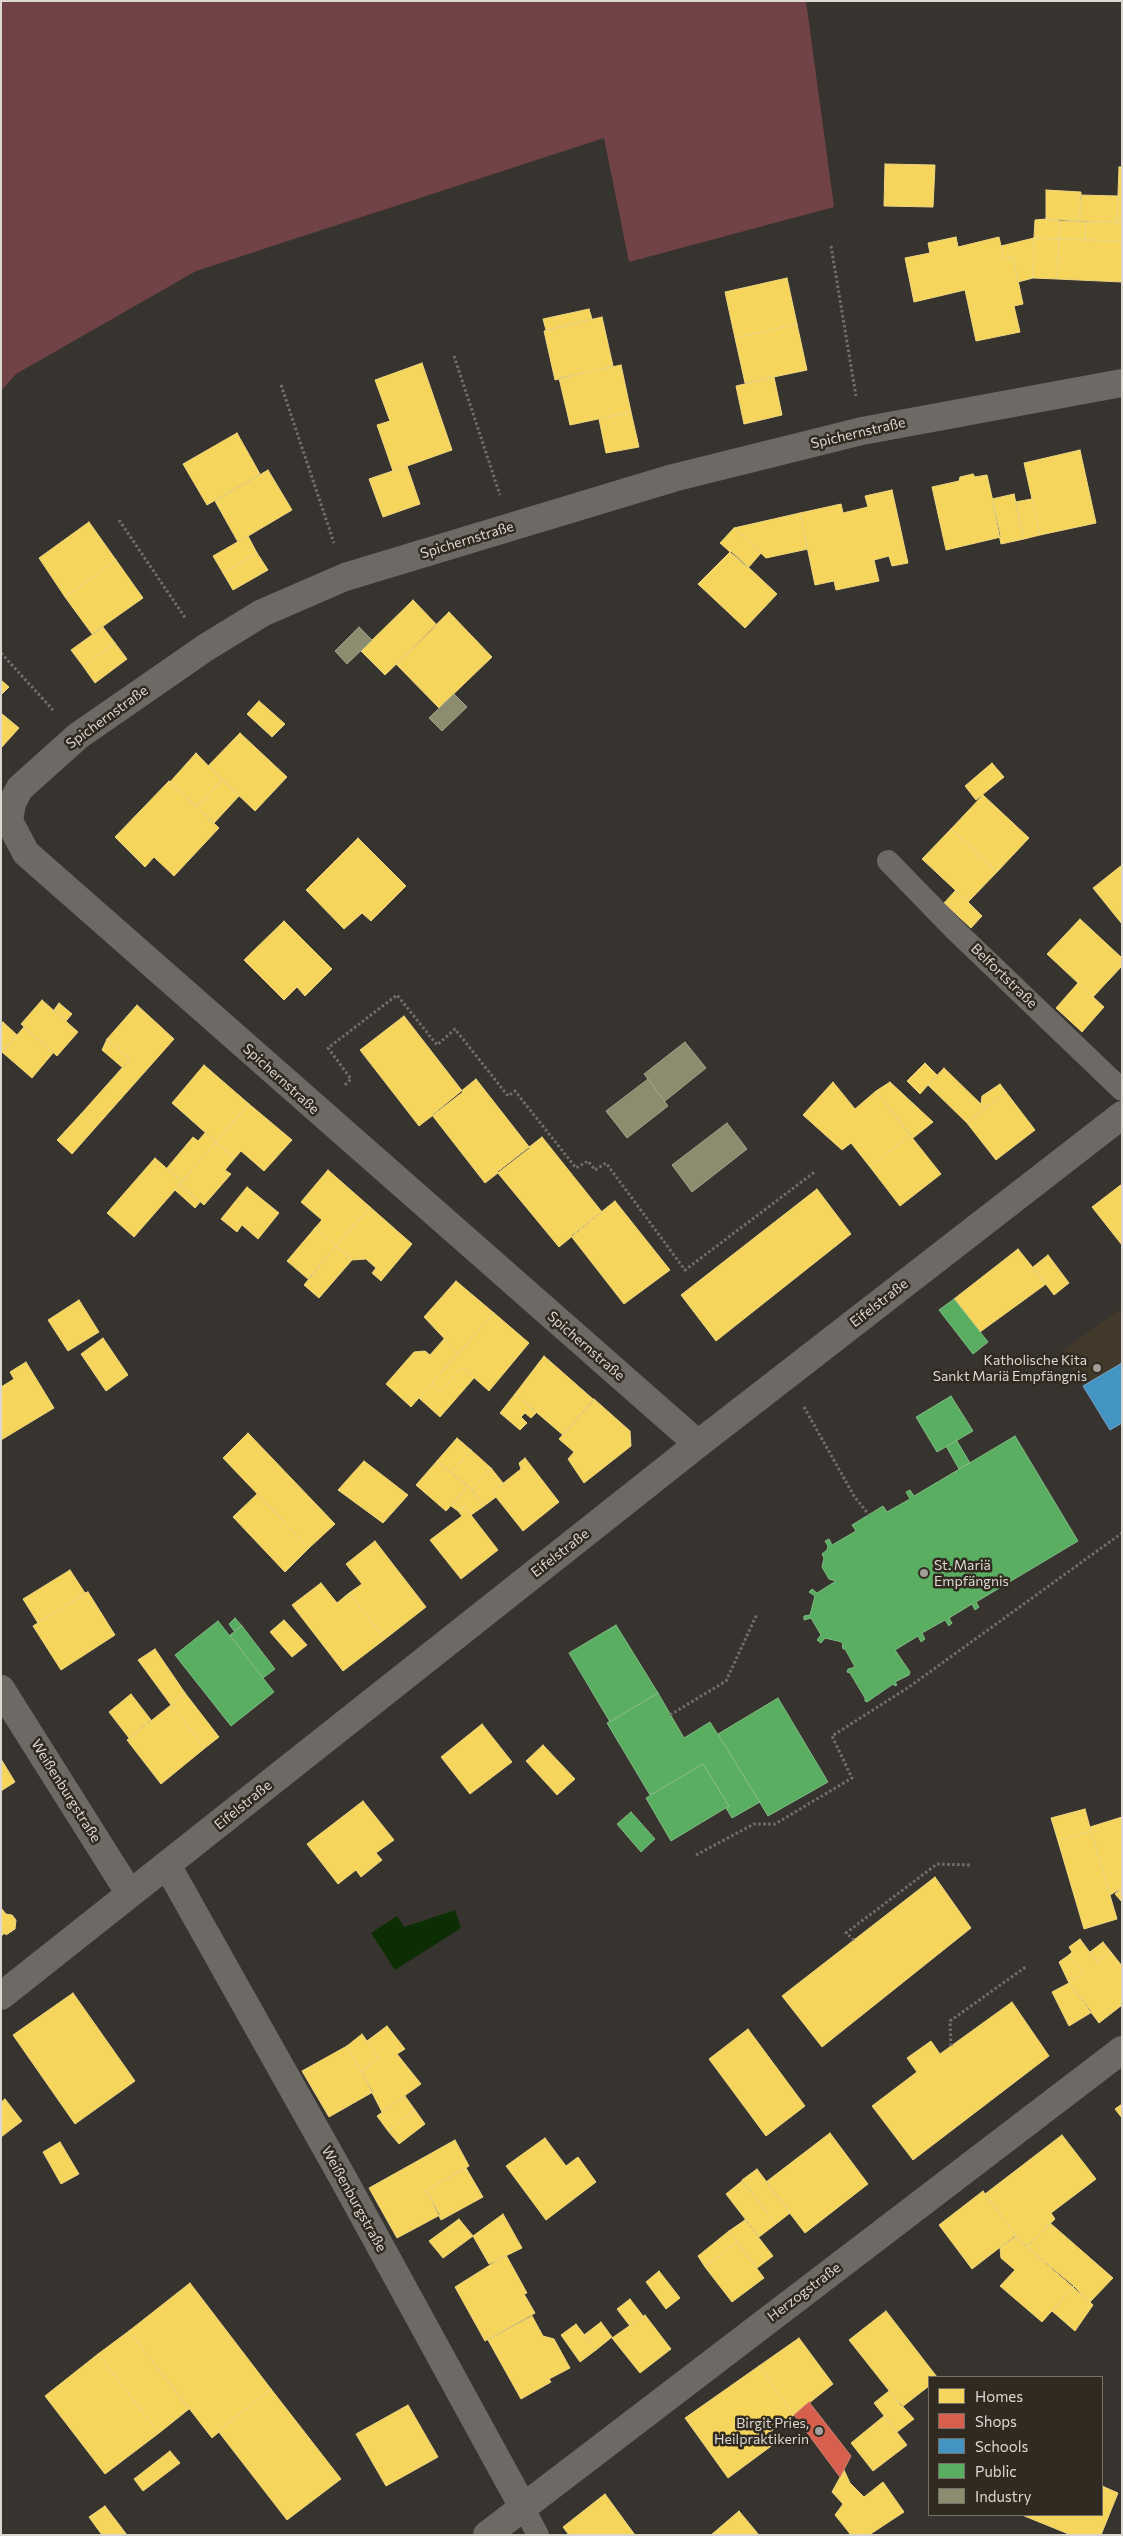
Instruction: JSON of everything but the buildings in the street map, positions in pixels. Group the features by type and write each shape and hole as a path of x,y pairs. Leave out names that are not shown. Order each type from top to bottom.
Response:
{"street":[{"name":"Spichernstraße","path":"698,1444 26,853 9,821 12,803 20,788 78,736 205,648 262,613 346,577 673,478 862,431 1122,383"},
{"name":"Eifelstraße","path":"1,1996 698,1444 1122,1115"},
{"name":"Weißenburgstraße","path":"1,1689 130,1894"},
{"name":"Weißenburgstraße","path":"167,1865 349,2189 523,2507"},
{"name":"Herzogstraße","path":"487,2535 1122,2050"}],"lane":[{"name":"Belfortstraße","path":"888,861 955,930 1122,1090"},
{"name":"Weißenburgstraße","path":"523,2507 538,2535"}],"path":[{"path":"831,246 862,431"},
{"path":"454,356 510,526"},
{"path":"281,385 346,577"},
{"path":"119,520 205,648"},
{"path":"1,653 78,736"},
{"path":"316,1110 351,1079 328,1048 396,995 437,1045 455,1029 508,1096 515,1091 576,1168 588,1161 595,1170 606,1163 685,1270 816,1171"},
{"path":"785,1376 854,1496 869,1515"},
{"path":"696,1856 754,1824 774,1824 852,1778 832,1736 909,1687 1122,1533"},
{"path":"670,1715 726,1681 757,1614"},
{"path":"854,1940 846,1933 938,1864 970,1865"},
{"path":"951,2046 950,2021 1027,1966"}],"shaded area":[{"path":"1,1 806,1 834,207 629,262 604,138 196,271 16,374 1,391"},
{"name":"Katholische Kita Sankt Mariä Empfängnis","path":"1122,1308 1122,1423 1110,1430 1062,1351"},
{"path":"455,1910 461,1928 395,1970 371,1933 397,1916 404,1927"}],"place":[{"name":"Katholische Kita Sankt Mariä Empfängnis","path":"1097,1368"},
{"name":"St. Mariä Empfängnis","path":"924,1573"},
{"name":"Birgit Pries, Heilpraktikerin","path":"819,2431"}]}
